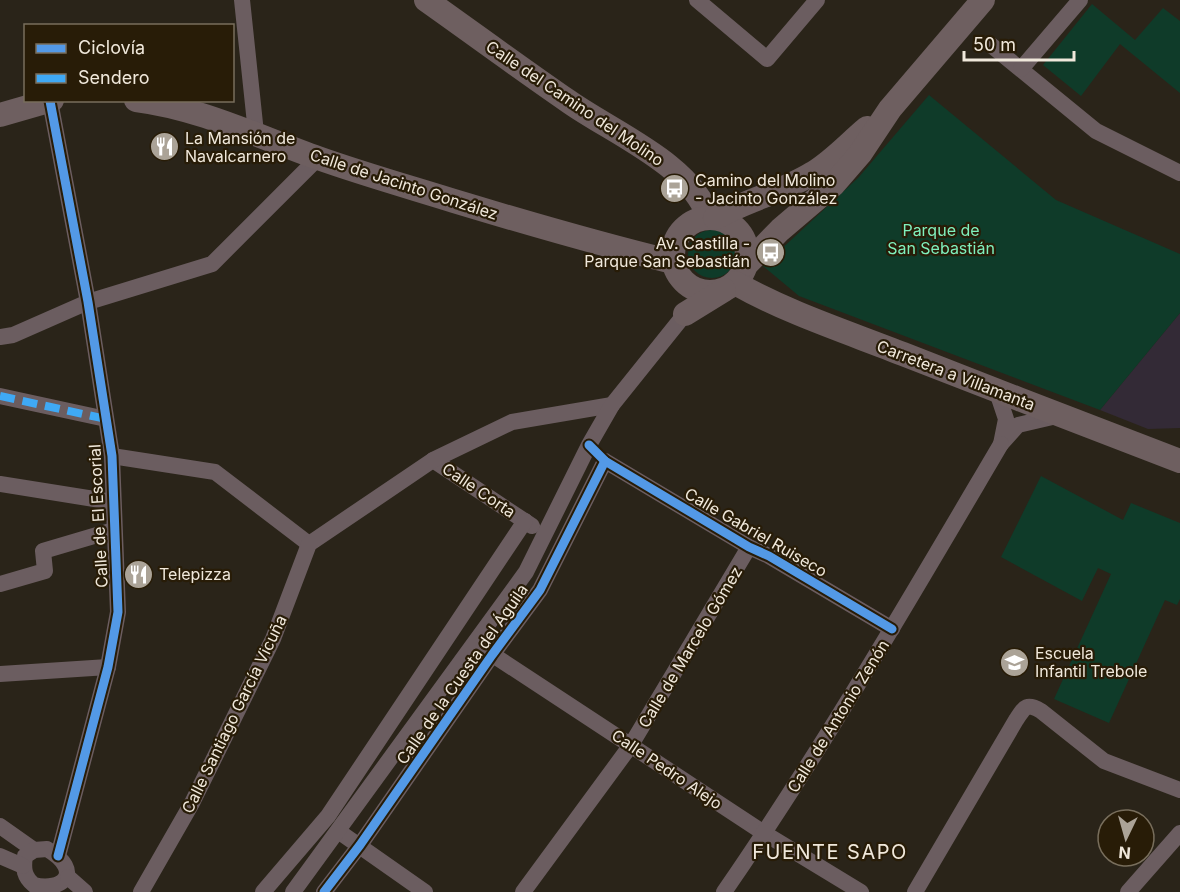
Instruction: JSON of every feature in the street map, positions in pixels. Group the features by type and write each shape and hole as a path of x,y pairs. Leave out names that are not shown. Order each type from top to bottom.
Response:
{"street":[{"path":"242,0 256,133"},
{"name":"Calle del Camino del Molino","path":"426,0 570,103 663,162 695,190 712,218"},
{"path":"697,0 767,59 817,0"},
{"path":"712,218 768,196 814,173 890,109 983,0"},
{"path":"1021,69 1080,0"},
{"path":"991,45 1096,131 1180,173"},
{"path":"0,115 47,102"},
{"name":"Calle de El Escorial","path":"51,102 88,302 112,456 117,612 108,667 58,856"},
{"name":"Calle de Jacinto González","path":"150,102 165,104 256,133 318,158 565,234 674,262"},
{"name":"Calle de la Cuesta del Águila","path":"293,892 526,572 589,445 612,405 685,314 735,279 780,230 834,184 860,154 890,109"},
{"path":"0,337 13,335 88,302 212,264 318,158"},
{"path":"712,218 727,222 737,229 748,251 735,279 711,292 698,290 686,284 678,274 673,248 682,230 699,219 712,218"},
{"name":"Carretera a Villamanta","path":"735,279 770,301 997,392 1180,461"},
{"path":"685,314 686,284"},
{"name":"Calle de Antonio Zenón","path":"997,392 1006,419 1001,444"},
{"path":"0,396 106,418"},
{"path":"112,456 215,472 309,544 433,460 512,422 612,405"},
{"name":"Calle de Antonio Zenón","path":"724,892 764,833 892,629 1001,444 1018,426 1061,415"},
{"name":"Calle Corta","path":"433,460 525,521"},
{"name":"Calle de la Cuesta del Águila","path":"324,892 360,845 540,590 605,461"},
{"name":"Calle Gabriel Ruiseco","path":"605,461 892,629"},
{"path":"0,484 113,502"},
{"path":"525,521 544,533"},
{"name":"Calle de la Cuesta del Águila","path":"266,891 328,816 525,521"},
{"path":"0,584 45,571 43,551 114,530"},
{"name":"Calle Santiago García Vicuña","path":"141,892 192,803 273,639 309,544"},
{"name":"Calle de Marcelo Gómez","path":"524,892 631,745 749,547"},
{"name":"Calle Pedro Alejo","path":"475,643 764,833 861,892"},
{"name":"Calle de la Cuesta del Águila","path":"435,658 454,672"},
{"path":"0,674 108,667"},
{"path":"915,892 1024,708 1033,706 1104,761 1180,790"},
{"name":"Calle de la Cuesta del Águila","path":"401,709 419,721"},
{"path":"354,777 370,789"},
{"path":"0,826 34,850"},
{"path":"338,831 425,892"},
{"path":"1128,892 1180,832"},
{"path":"47,849 58,856 66,867 68,877 65,886 55,892 41,891 26,879 23,866 24,856 34,850 47,849"},
{"path":"0,856 23,866"},
{"path":"68,877 85,892"}],"shaded area":[{"path":"1180,313 1180,428 1148,429 1100,410"}],"green space":[{"path":"1092,4 1135,40 1163,8 1180,21 1180,93 1120,44 1081,96 1043,65"},
{"name":"Parque de San Sebastián","path":"929,95 1056,200 1180,254 1180,313 1100,410 799,296 763,266 858,178"},
{"path":"707,230 717,230 729,237 736,249 736,259 729,271 717,278 707,278 692,267 688,259 688,249 699,234"},
{"path":"1041,476 1123,520 1131,503 1180,523 1180,599 1177,605 1165,600 1109,723 1054,699 1111,574 1098,568 1082,601 1001,557"}],"marked path":[{"path":"0,396 106,419"}],"cycle path":[{"path":"50,102 88,302 112,456 118,612 108,667 58,856"},
{"path":"589,445 605,461 892,629"},
{"path":"324,892 360,845 540,590 605,461"}],"place":[{"name":"La Mansión de Navalcarnero","path":"164,147"},
{"name":"Camino del Molino - Jacinto González","path":"674,189"},
{"name":"Av. Castilla - Parque San Sebastián","path":"771,252"},
{"name":"Telepizza","path":"138,574"},
{"name":"Escuela Infantil Trebole","path":"1014,662"}],"district":[{"name":"FUENTE SAPO","path":"830,852"}]}
